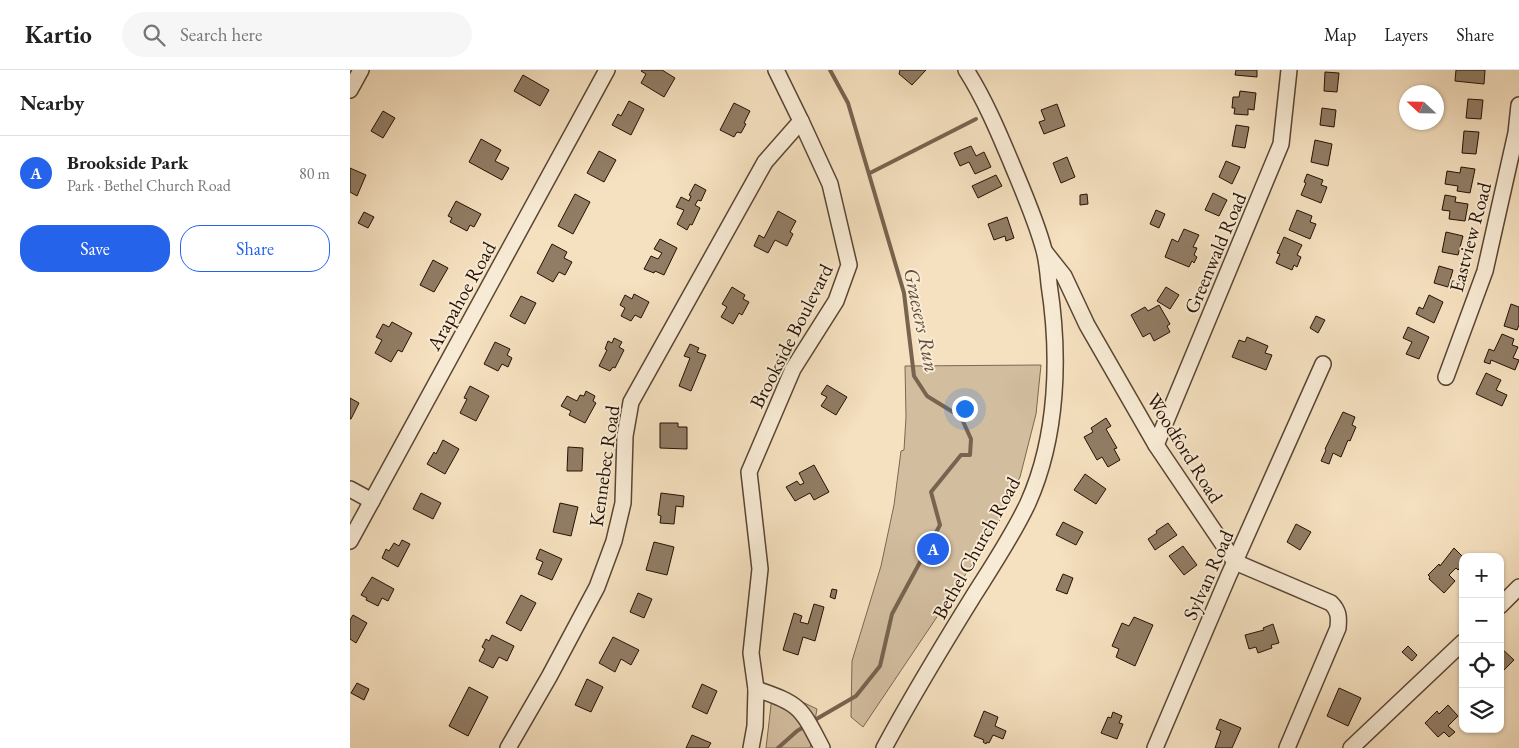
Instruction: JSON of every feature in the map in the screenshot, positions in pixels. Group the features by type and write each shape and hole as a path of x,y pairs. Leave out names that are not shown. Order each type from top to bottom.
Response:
{"street":[{"path":"350,90 361,70"},
{"name":"Arapahoe Road","path":"350,541 607,70"},
{"name":"Brookside Boulevard","path":"751,748 755,726 756,689 751,653 760,569 750,472 793,369 836,301 849,265 830,184 776,70"},
{"name":"Bethel Church Road","path":"884,748 903,713 1007,542 1027,504 1038,477 1047,444 1052,407 1055,369 1054,316 1044,251 1031,210 1001,138 966,70"},
{"name":"Greenwald Road","path":"1156,445 1281,144 1289,70"},
{"name":"Eastview Road","path":"1446,377 1485,271 1518,133 1519,105"},
{"name":"Kennebec Road","path":"508,748 549,677 597,587 614,541 623,503 625,436 631,402 765,162 801,121"},
{"name":"Woodford Road","path":"1044,251 1064,276 1088,325 1156,445 1235,562"},
{"name":"Sylvan Road","path":"1155,748 1323,364"},
{"path":"350,489 372,501"},
{"path":"1235,562 1331,603 1337,609 1339,616 1338,628 1287,748"},
{"path":"1504,602 1519,588"},
{"path":"1351,748 1462,643"},
{"path":"756,689 779,697 798,708 809,723 822,748"}],"shaded area":[{"path":"1041,365 1036,414 1020,477 994,532 863,727 851,717 852,661 881,566 894,505 901,451 904,450 906,417 905,366"},
{"path":"773,688 817,709 810,748 766,748"}],"building":[{"path":"642,70 662,70 675,78 664,97 641,83 646,74"},
{"path":"900,70 926,70 912,85 899,74"},
{"path":"1236,70 1257,70 1257,77 1235,75"},
{"path":"1456,70 1485,70 1484,84 1455,81"},
{"path":"1325,72 1339,73 1337,92 1324,91"},
{"path":"523,75 549,90 540,106 514,91"},
{"path":"1240,91 1256,93 1254,110 1248,109 1248,115 1234,114 1235,108 1232,108 1233,97 1239,97"},
{"path":"1468,99 1483,100 1481,119 1466,118"},
{"path":"629,101 644,109 631,135 612,125 618,114 621,116"},
{"path":"734,103 750,111 741,133 737,132 734,137 720,130"},
{"path":"1057,104 1065,126 1044,134 1039,122 1045,120 1041,110"},
{"path":"1322,108 1336,110 1334,127 1320,125"},
{"path":"383,111 395,118 383,138 371,131"},
{"path":"1236,125 1249,127 1245,148 1232,146"},
{"path":"1464,131 1479,132 1476,154 1462,153"},
{"path":"481,139 501,150 495,161 509,168 502,180 469,162"},
{"path":"1315,140 1332,144 1328,166 1311,162"},
{"path":"971,146 976,156 984,152 991,167 975,174 969,162 960,166 954,153"},
{"path":"599,151 616,160 604,182 587,173"},
{"path":"1067,157 1075,177 1061,183 1053,163"},
{"path":"1226,161 1240,167 1232,184 1219,177"},
{"path":"1461,167 1475,169 1470,193 1457,191 1458,186 1445,184 1447,171 1460,173"},
{"path":"350,168 366,175 357,196 350,192"},
{"path":"1307,174 1323,180 1321,185 1327,187 1321,203 1301,195 1306,183 1304,182"},
{"path":"996,175 1002,186 978,198 972,186"},
{"path":"695,184 706,190 701,201 698,200 695,205 700,208 692,225 690,224 687,230 677,224 684,210 676,207 681,197 689,201 691,196 689,195"},
{"path":"1213,193 1227,200 1219,216 1205,210"},
{"path":"575,194 590,202 573,234 558,226"},
{"path":"1087,194 1088,204 1080,205 1080,195"},
{"path":"1445,195 1456,197 1455,202 1468,204 1465,221 1449,219 1450,211 1442,210"},
{"path":"456,201 481,214 474,227 470,225 467,231 450,222 452,218 448,216"},
{"path":"1156,210 1165,214 1159,228 1150,224"},
{"path":"1297,210 1312,216 1310,222 1316,224 1310,239 1289,230"},
{"path":"778,211 796,221 790,232 793,234 787,246 775,240 768,253 754,246 759,235 764,238"},
{"path":"364,212 374,217 368,228 358,223"},
{"path":"1007,217 1014,238 1006,241 1005,236 994,240 988,224"},
{"path":"1184,229 1199,235 1193,247 1197,248 1194,255 1197,257 1189,267 1165,257 1172,239 1178,242"},
{"path":"1446,232 1463,236 1458,255 1442,252"},
{"path":"1284,237 1302,245 1297,255 1301,257 1297,267 1294,265 1292,270 1276,263 1280,254 1277,253"},
{"path":"660,239 677,248 664,275 644,269 651,256 658,259 662,253 654,249"},
{"path":"552,244 567,252 564,258 572,262 565,275 559,272 553,282 537,273"},
{"path":"433,260 448,268 434,292 420,285"},
{"path":"1439,266 1453,270 1448,287 1434,283"},
{"path":"732,287 745,295 743,299 749,302 742,315 739,313 733,324 721,317 727,307 722,304"},
{"path":"1166,287 1179,295 1170,309 1157,301"},
{"path":"634,294 649,302 641,318 635,315 631,321 621,316 625,308 620,305 625,295 632,299"},
{"path":"1429,295 1443,302 1434,323 1416,314 1419,307 1423,309"},
{"path":"521,296 536,303 525,324 510,316"},
{"path":"1511,304 1519,307 1519,325 1517,330 1504,326"},
{"path":"1159,305 1170,324 1167,326 1170,332 1154,341 1150,333 1143,337 1131,315 1145,307 1148,311"},
{"path":"1316,316 1325,320 1318,333 1310,328"},
{"path":"392,322 412,333 402,352 398,350 391,362 375,353 382,340 376,337 383,324 389,327"},
{"path":"1408,327 1429,337 1419,359 1406,354 1412,342 1403,338"},
{"path":"1502,334 1514,339 1512,345 1518,347 1513,358 1519,360 1515,370 1491,360 1490,364 1484,362 1489,349 1494,351"},
{"path":"1247,337 1268,346 1265,353 1272,355 1266,370 1232,357 1239,340 1245,342"},
{"path":"614,338 622,342 619,347 624,350 615,368 613,367 610,371 599,366 607,350 605,349 608,341 612,343"},
{"path":"495,342 510,349 507,355 512,358 508,367 502,364 498,371 484,364"},
{"path":"690,344 699,348 697,352 706,355 691,391 679,386 690,358 684,356"},
{"path":"1486,373 1501,380 1496,390 1507,395 1502,406 1476,394"},
{"path":"827,385 847,397 836,415 821,406 827,397 821,394"},
{"path":"470,386 489,396 476,421 460,413 467,399 464,398"},
{"path":"586,391 595,396 593,401 596,403 585,423 569,415 571,411 561,406 567,396 577,401 580,395 584,396"},
{"path":"350,398 359,403 351,419 350,419"},
{"path":"1343,412 1355,417 1352,425 1356,427 1341,457 1333,453 1329,464 1321,461"},
{"path":"1106,418 1111,426 1106,429 1117,448 1114,449 1120,460 1108,467 1102,457 1097,460 1084,437 1093,432 1091,428"},
{"path":"660,423 678,423 678,427 687,427 687,449 660,448"},
{"path":"443,440 459,449 445,474 427,464 434,452 436,454"},
{"path":"568,447 583,448 582,471 567,471"},
{"path":"814,465 829,492 814,500 810,493 795,501 786,487 797,481 800,485 804,483 799,473"},
{"path":"1085,474 1106,489 1096,504 1074,490"},
{"path":"421,493 441,503 433,519 413,509"},
{"path":"661,493 684,496 683,507 676,506 674,524 660,523 661,516 658,515"},
{"path":"560,503 578,507 571,536 553,532"},
{"path":"1063,522 1083,532 1076,545 1056,535"},
{"path":"1168,523 1177,535 1155,550 1148,539"},
{"path":"1296,524 1311,532 1300,550 1287,542"},
{"path":"402,540 410,544 398,567 382,558 386,549 389,551 394,543 399,546"},
{"path":"654,542 674,547 667,575 646,570"},
{"path":"1183,546 1197,565 1184,575 1169,556"},
{"path":"1454,548 1459,553 1459,569 1456,568 1449,575 1455,581 1444,593 1429,579 1428,575 1439,564 1440,566"},
{"path":"540,549 562,559 552,580 538,574 543,562 536,559"},
{"path":"1063,574 1073,578 1067,594 1056,590"},
{"path":"372,577 394,589 388,601 382,598 378,606 361,595"},
{"path":"832,589 837,590 835,599 830,597"},
{"path":"638,593 652,599 644,618 630,612"},
{"path":"521,595 536,603 521,631 506,623"},
{"path":"814,604 824,607 815,641 803,637 798,655 783,650 794,613 802,616 800,622 808,624"},
{"path":"353,615 367,623 356,643 350,639 350,620"},
{"path":"1134,617 1153,625 1135,666 1116,657 1119,649 1112,646 1122,623 1129,626"},
{"path":"1273,624 1279,643 1271,645 1272,648 1258,653 1256,647 1249,649 1245,635 1264,630 1263,628"},
{"path":"492,635 514,646 507,661 499,657 493,668 479,661 485,649 482,647 486,639 489,641"},
{"path":"613,637 639,650 631,665 621,659 615,672 599,663"},
{"path":"1408,646 1417,655 1412,661 1402,652"},
{"path":"1504,651 1514,660 1504,670"},
{"path":"587,679 603,687 591,712 575,705"},
{"path":"357,683 369,689 364,700 351,693"},
{"path":"702,684 717,691 707,714 692,707"},
{"path":"469,687 488,697 468,736 449,726"},
{"path":"1339,688 1361,698 1348,726 1327,716"},
{"path":"1448,705 1458,716 1448,726 1455,732 1449,737 1444,732 1438,737 1425,723 1437,711 1439,714"},
{"path":"984,711 998,717 995,726 1006,731 1003,739 993,735 989,743 987,742 986,744 983,742 984,740 974,736"},
{"path":"1113,712 1122,716 1119,723 1123,724 1117,739 1101,733 1108,717 1111,718"},
{"path":"1220,719 1241,728 1232,748 1215,748 1221,731 1216,729"},
{"path":"692,735 711,743 708,748 686,748"}],"waterway":[{"name":"Graesers Run","path":"813,721 856,696 880,666 892,614 940,525 931,492 961,455 970,455 971,439 961,417 927,396 914,376 904,293 848,103 830,70"},
{"path":"870,173 976,119"},
{"name":"Graesers Run","path":"778,748 797,731 807,725"}],"place":[{"name":"Brookside Park","path":"933,549"}]}
